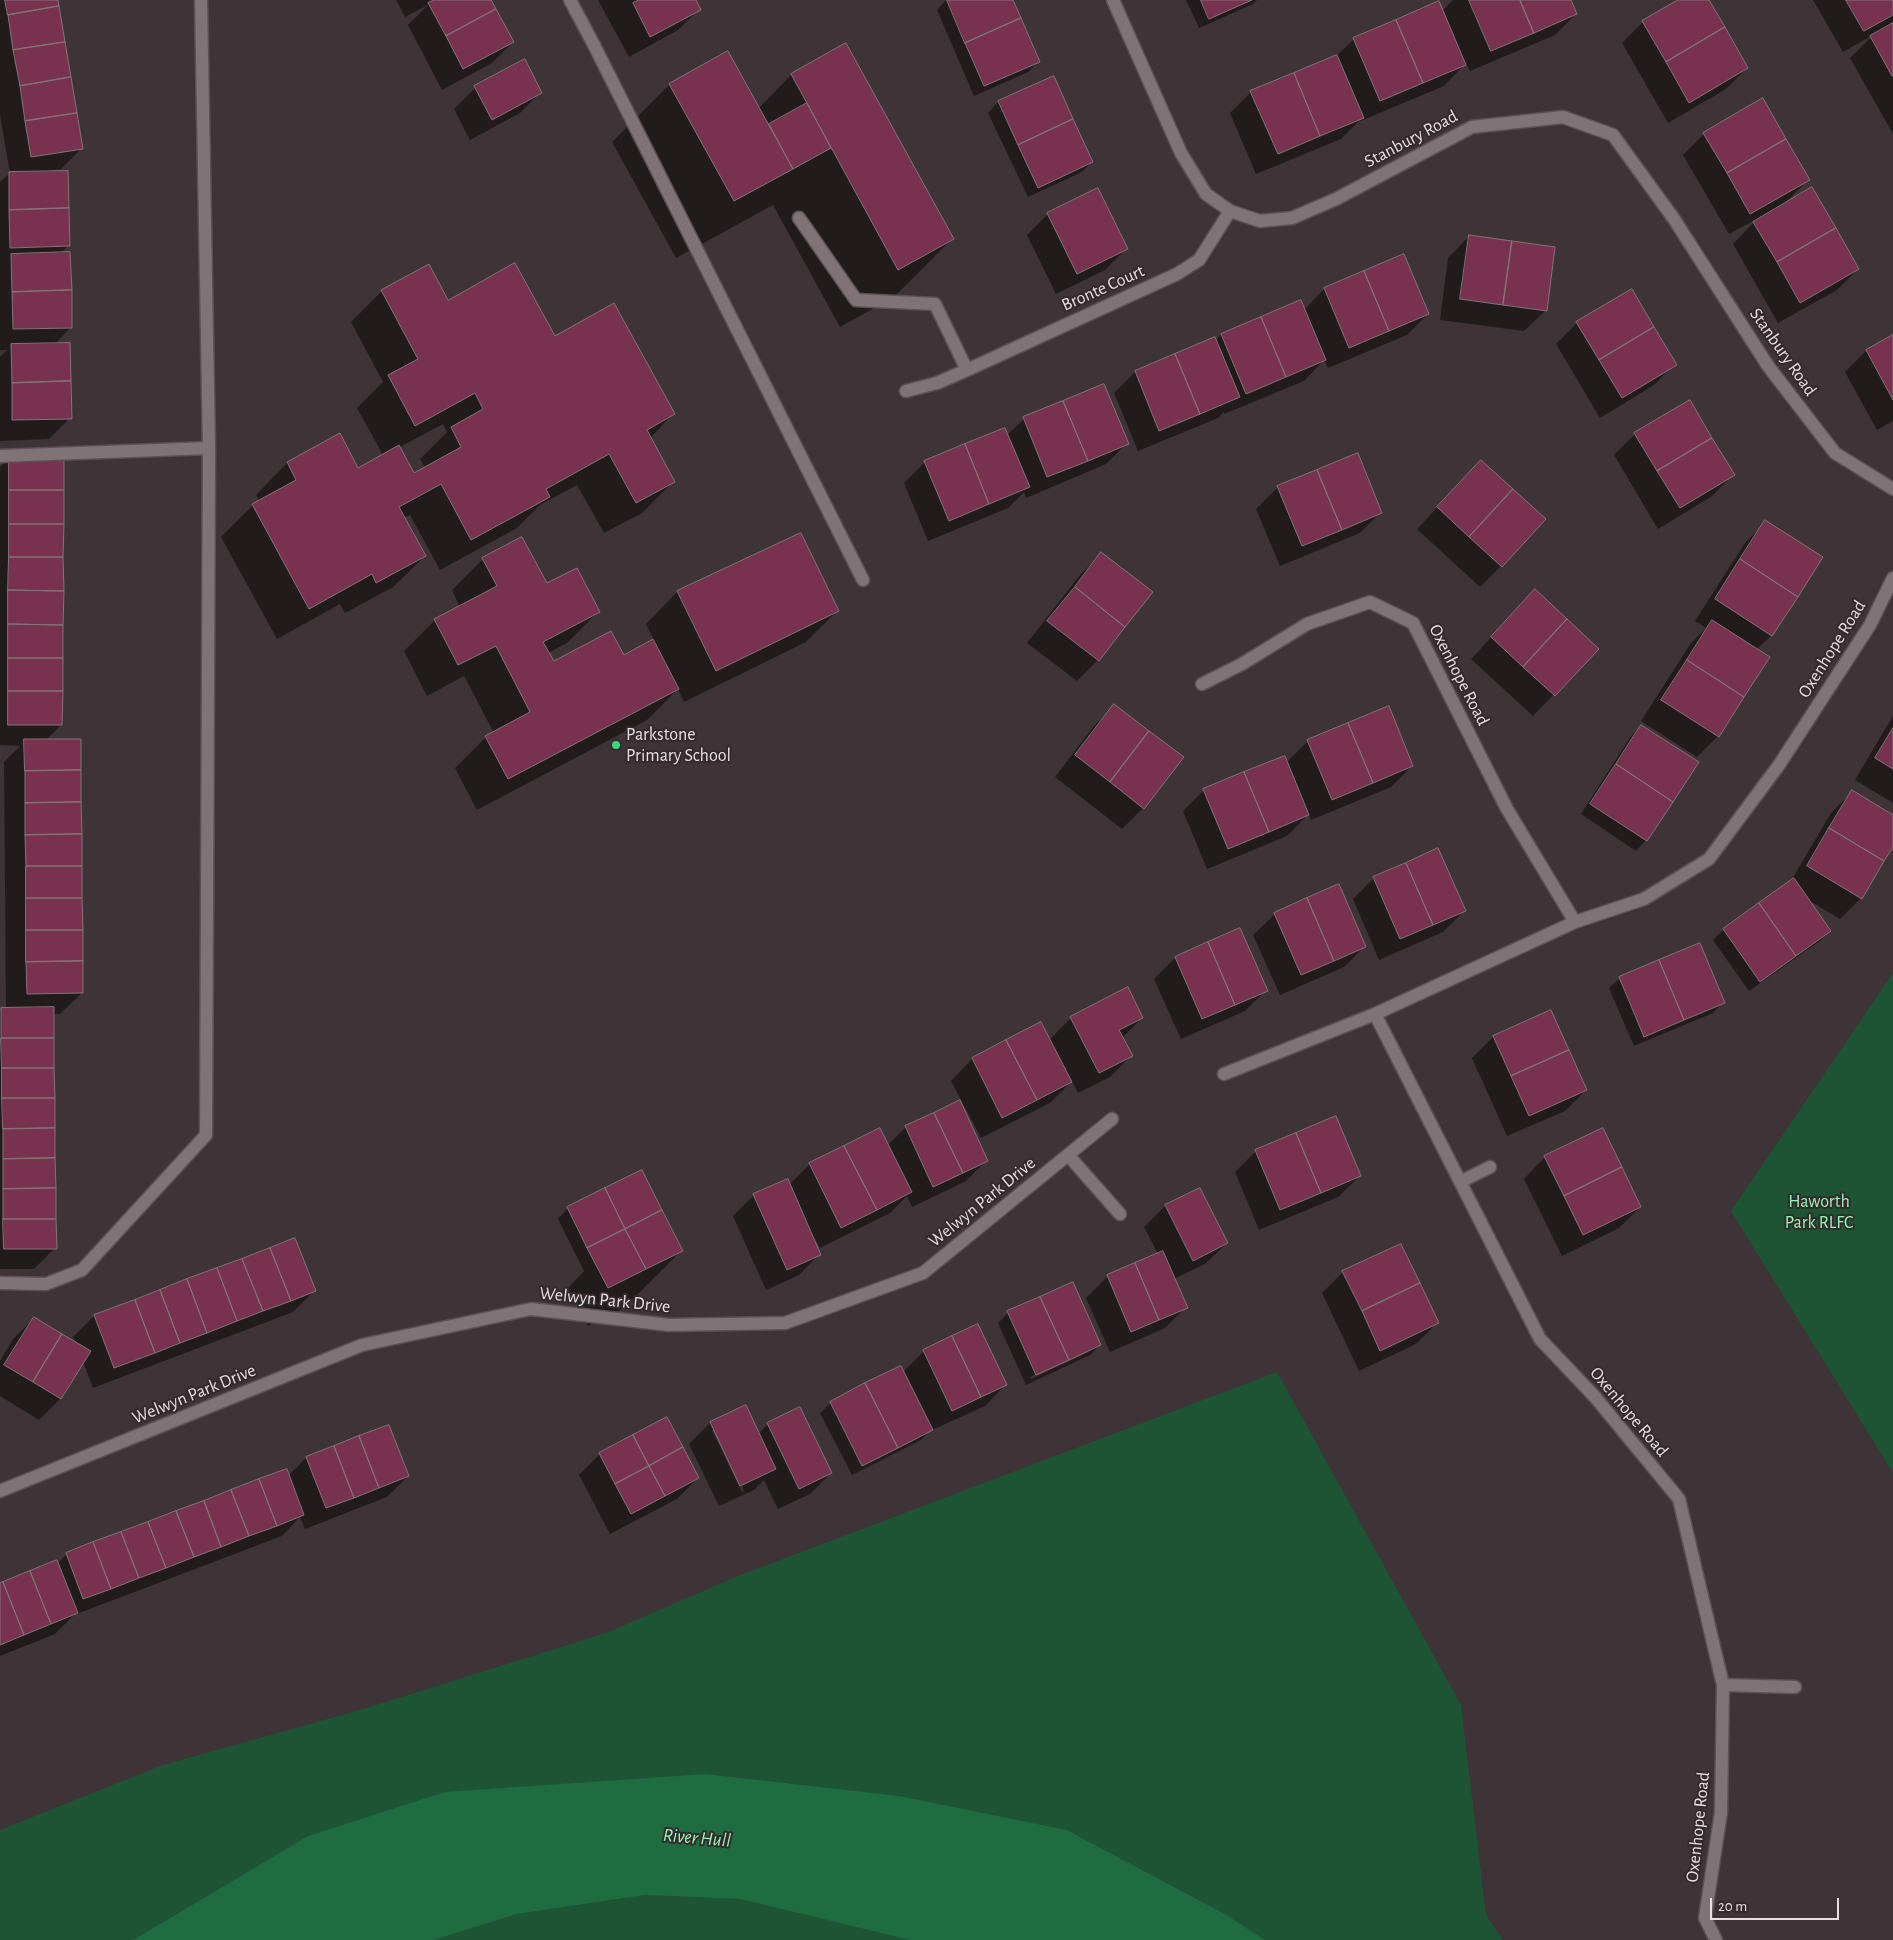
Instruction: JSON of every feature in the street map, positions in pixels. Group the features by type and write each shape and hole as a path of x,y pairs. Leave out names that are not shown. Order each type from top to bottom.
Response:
{"street":[{"path":"0,1283 46,1284 82,1270 206,1135 208,448 201,0"},
{"path":"570,0 863,580"},
{"name":"Stanbury Road","path":"1113,0 1181,153 1206,194 1230,211 1260,221 1292,218 1336,199 1472,127 1564,117 1613,135 1674,219 1768,366 1835,454 1893,489"},
{"name":"Bronte Court","path":"906,391 937,383 967,370 1176,274 1200,260 1230,211"},
{"path":"799,218 856,300 934,304 967,370"},
{"path":"0,456 208,448"},
{"name":"Oxenhope Road","path":"1224,1074 1375,1014 1574,922 1644,899 1710,859 1779,765 1870,625 1893,578"},
{"name":"Oxenhope Road","path":"1202,684 1242,664 1307,624 1370,602 1413,623 1507,808 1574,922"},
{"name":"Oxenhope Road","path":"1375,1014 1540,1339 1595,1396 1679,1499 1724,1685 1721,1812 1705,1918 1716,1940"},
{"name":"Welwyn Park Drive","path":"0,1491 362,1345 531,1309 669,1325 785,1323 923,1273 1112,1118"},
{"path":"1068,1155 1120,1214"},
{"path":"1460,1182 1490,1167"},
{"path":"1724,1685 1795,1687"}],"green space":[{"name":"Haworth Park RLFC","path":"1893,973 1893,1473 1731,1211"},
{"path":"1277,1372 1461,1705 1486,1915 1503,1940 1265,1940 1225,1914 1067,1830 900,1796 706,1774 308,1836 133,1940 0,1940 0,1830 163,1765 360,1710 606,1633 738,1576"},
{"path":"645,1895 740,1899 910,1940 434,1940 517,1914"}],"water":[{"name":"River Hull","path":"706,1774 900,1796 1067,1830 1225,1914 1265,1940 910,1940 740,1899 645,1895 517,1914 434,1940 133,1940 308,1836 445,1792"}],"building":[{"path":"5,0 58,0 59,6 8,15"},
{"path":"434,0 491,0 496,9 446,36 428,3"},
{"path":"639,0 696,0 701,10 650,37 633,3"},
{"path":"947,0 1013,0 1021,18 965,43"},
{"path":"1201,0 1252,0 1209,19"},
{"path":"1469,0 1520,0 1534,33 1491,51"},
{"path":"1520,0 1571,0 1577,14 1534,33"},
{"path":"1678,0 1709,0 1725,27 1666,62 1642,21"},
{"path":"1846,0 1893,0 1893,15 1864,31"},
{"path":"1439,1 1466,65 1423,83 1396,20"},
{"path":"59,6 65,42 13,50 8,15"},
{"path":"496,9 514,42 463,69 446,36"},
{"path":"1021,18 1040,62 984,86 965,43"},
{"path":"1396,20 1423,83 1380,101 1353,38"},
{"path":"1893,23 1893,76 1892,76 1870,36"},
{"path":"1725,27 1748,68 1689,103 1666,62"},
{"path":"65,42 71,77 20,86 13,50"},
{"path":"846,43 954,239 898,270 791,74"},
{"path":"728,51 793,169 734,201 669,84"},
{"path":"1337,55 1364,118 1320,136 1294,73"},
{"path":"525,59 542,93 492,120 474,86"},
{"path":"1294,73 1320,136 1278,154 1250,91"},
{"path":"1054,76 1073,119 1018,145 998,101"},
{"path":"71,77 77,113 25,121 20,86"},
{"path":"1763,98 1786,139 1727,173 1703,133"},
{"path":"807,103 831,148 793,169 769,124"},
{"path":"77,113 83,149 31,157 25,121"},
{"path":"1073,119 1093,162 1038,188 1018,145"},
{"path":"1786,139 1810,180 1750,214 1727,173"},
{"path":"68,171 69,208 9,210 9,172"},
{"path":"1812,187 1836,228 1777,262 1753,222"},
{"path":"1098,188 1128,249 1077,274 1047,213"},
{"path":"69,208 70,246 10,248 9,210"},
{"path":"1836,228 1859,269 1800,303 1777,262"},
{"path":"1469,235 1512,241 1503,305 1460,299"},
{"path":"1512,241 1555,247 1547,311 1503,305"},
{"path":"70,252 72,290 12,292 11,254"},
{"path":"1404,254 1429,314 1389,331 1364,271"},
{"path":"515,263 555,336 614,303 675,414 647,430 675,482 636,503 609,454 546,489 550,497 471,540 441,484 399,507 426,556 376,583 372,574 309,609 252,504 296,480 287,462 340,433 358,468 399,445 414,473 461,447 451,427 483,409 475,393 415,426 388,375 418,359 381,290 429,264 448,300"},
{"path":"1364,271 1389,331 1349,348 1324,288"},
{"path":"1632,289 1654,327 1599,360 1576,322"},
{"path":"72,290 72,328 13,329 12,292"},
{"path":"1301,300 1326,360 1286,377 1261,317"},
{"path":"1261,317 1286,377 1246,394 1221,334"},
{"path":"1654,327 1677,365 1622,398 1599,360"},
{"path":"1893,335 1893,400 1866,350"},
{"path":"1215,337 1240,397 1200,414 1175,354"},
{"path":"70,343 71,381 12,383 11,344"},
{"path":"1175,354 1200,414 1159,431 1135,371"},
{"path":"71,381 72,419 12,420 12,383"},
{"path":"1104,384 1129,444 1088,461 1063,401"},
{"path":"1690,400 1712,438 1657,471 1634,433"},
{"path":"1063,401 1088,461 1047,477 1023,417"},
{"path":"1005,428 1030,487 989,504 965,444"},
{"path":"1712,438 1735,475 1680,508 1657,471"},
{"path":"965,444 989,504 949,521 924,461"},
{"path":"1358,453 1382,513 1342,530 1317,470"},
{"path":"9,456 64,457 64,490 9,490"},
{"path":"1481,460 1513,489 1469,537 1437,507"},
{"path":"1317,470 1342,530 1302,546 1277,486"},
{"path":"1513,489 1546,519 1502,567 1469,537"},
{"path":"9,490 64,490 64,524 9,524"},
{"path":"1765,520 1823,557 1798,597 1740,559"},
{"path":"9,524 64,524 63,557 9,557"},
{"path":"801,533 839,611 716,671 677,591"},
{"path":"522,537 547,583 577,568 600,612 543,642 554,661 611,631 624,655 653,639 679,689 508,779 485,736 530,712 496,646 458,665 434,619 497,586 482,558"},
{"path":"1101,552 1153,592 1125,627 1075,587"},
{"path":"9,557 63,557 64,591 8,590"},
{"path":"1740,559 1798,597 1772,636 1715,599"},
{"path":"1075,587 1125,627 1099,661 1047,621"},
{"path":"1535,589 1567,619 1523,667 1491,637"},
{"path":"8,590 64,591 63,625 8,624"},
{"path":"1567,619 1599,649 1555,696 1523,667"},
{"path":"1712,620 1770,657 1744,697 1687,660"},
{"path":"8,624 63,625 63,658 8,658"},
{"path":"8,658 63,658 63,691 8,691"},
{"path":"1687,660 1744,697 1719,737 1661,700"},
{"path":"8,691 63,691 62,725 8,725"},
{"path":"1114,704 1149,731 1110,782 1075,755"},
{"path":"1389,706 1413,766 1373,783 1348,723"},
{"path":"1348,723 1373,783 1332,800 1307,740"},
{"path":"1641,725 1699,762 1673,802 1616,764"},
{"path":"1893,728 1893,769 1875,758"},
{"path":"1149,731 1184,757 1144,809 1110,782"},
{"path":"24,739 81,739 81,770 25,771"},
{"path":"1285,756 1309,815 1269,832 1244,772"},
{"path":"1616,764 1673,802 1647,841 1590,804"},
{"path":"81,770 81,802 25,803 25,771"},
{"path":"1244,772 1269,832 1228,849 1203,789"},
{"path":"1852,790 1893,815 1893,847 1884,861 1829,828"},
{"path":"81,802 82,834 25,835 25,803"},
{"path":"1829,828 1884,861 1862,899 1807,866"},
{"path":"82,834 82,866 26,866 25,835"},
{"path":"1438,848 1466,911 1433,925 1406,863"},
{"path":"1406,863 1433,925 1400,939 1373,877"},
{"path":"26,866 82,866 82,898 26,898"},
{"path":"1794,878 1831,931 1796,956 1759,903"},
{"path":"1339,884 1366,947 1334,961 1307,898"},
{"path":"26,898 82,898 83,930 26,930"},
{"path":"1307,898 1334,961 1301,975 1274,913"},
{"path":"1759,903 1796,956 1760,982 1723,929"},
{"path":"1240,928 1268,991 1235,1005 1208,942"},
{"path":"26,930 83,930 83,961 26,962"},
{"path":"1208,942 1235,1005 1202,1019 1175,957"},
{"path":"1700,943 1725,1003 1684,1020 1659,960"},
{"path":"1659,960 1684,1020 1644,1037 1619,977"},
{"path":"83,961 83,993 27,994 26,962"},
{"path":"1128,987 1143,1018 1119,1030 1133,1056 1099,1073 1070,1017"},
{"path":"54,1007 54,1038 1,1038 1,1008"},
{"path":"1551,1010 1569,1050 1511,1076 1493,1036"},
{"path":"1041,1022 1072,1082 1037,1100 1006,1040"},
{"path":"1,1038 54,1038 54,1068 2,1068"},
{"path":"1006,1040 1037,1100 1002,1118 972,1058"},
{"path":"1569,1050 1587,1090 1529,1116 1511,1076"},
{"path":"2,1068 54,1068 55,1098 2,1098"},
{"path":"2,1098 55,1098 55,1128 3,1129"},
{"path":"960,1100 988,1161 963,1173 934,1113"},
{"path":"934,1113 963,1173 933,1187 905,1126"},
{"path":"1336,1116 1361,1176 1321,1193 1296,1133"},
{"path":"55,1128 55,1158 3,1159 3,1129"},
{"path":"880,1128 912,1192 877,1210 844,1146"},
{"path":"1603,1128 1622,1167 1564,1196 1544,1156"},
{"path":"1296,1133 1321,1193 1280,1210 1255,1150"},
{"path":"844,1146 877,1210 841,1228 809,1163"},
{"path":"55,1158 56,1188 3,1189 3,1159"},
{"path":"1622,1167 1641,1207 1583,1235 1564,1196"},
{"path":"642,1170 662,1210 625,1229 605,1188"},
{"path":"788,1179 821,1255 787,1270 753,1194"},
{"path":"56,1188 56,1219 3,1219 3,1189"},
{"path":"605,1188 625,1229 587,1248 567,1207"},
{"path":"1200,1188 1228,1243 1193,1261 1165,1205"},
{"path":"662,1210 683,1251 646,1269 625,1229"},
{"path":"3,1219 56,1219 57,1249 4,1249"},
{"path":"625,1229 646,1269 608,1288 587,1248"},
{"path":"295,1238 316,1291 291,1301 270,1248"},
{"path":"1401,1244 1420,1283 1362,1311 1342,1271"},
{"path":"270,1248 291,1301 263,1311 242,1259"},
{"path":"1163,1251 1188,1308 1159,1320 1135,1263"},
{"path":"242,1259 263,1311 237,1321 217,1268"},
{"path":"1135,1263 1159,1320 1131,1332 1107,1275"},
{"path":"217,1268 237,1321 207,1333 187,1279"},
{"path":"187,1279 207,1333 180,1343 160,1290"},
{"path":"1073,1282 1101,1345 1069,1360 1040,1297"},
{"path":"1420,1283 1439,1323 1380,1351 1362,1311"},
{"path":"160,1290 180,1343 155,1353 135,1300"},
{"path":"1040,1297 1069,1360 1036,1375 1007,1311"},
{"path":"135,1300 155,1353 114,1368 94,1315"},
{"path":"34,1317 62,1334 33,1382 4,1365"},
{"path":"978,1324 1007,1385 981,1397 952,1336"},
{"path":"62,1334 91,1351 61,1399 33,1382"},
{"path":"952,1336 981,1397 952,1411 923,1350"},
{"path":"901,1366 933,1430 898,1448 865,1383"},
{"path":"865,1383 898,1448 862,1466 830,1402"},
{"path":"746,1405 776,1469 740,1486 710,1422"},
{"path":"800,1407 832,1473 799,1489 767,1423"},
{"path":"667,1417 683,1447 649,1466 633,1435"},
{"path":"389,1425 409,1476 379,1488 359,1436"},
{"path":"633,1435 649,1466 615,1484 599,1453"},
{"path":"359,1436 379,1488 354,1498 334,1446"},
{"path":"334,1446 354,1498 326,1508 306,1457"},
{"path":"683,1447 699,1478 665,1496 649,1466"},
{"path":"649,1466 665,1496 631,1514 615,1484"},
{"path":"287,1469 304,1515 277,1526 259,1479"},
{"path":"259,1479 277,1526 249,1536 231,1490"},
{"path":"231,1490 249,1536 221,1547 204,1501"},
{"path":"204,1501 221,1547 194,1557 176,1511"},
{"path":"176,1511 194,1557 166,1568 148,1522"},
{"path":"148,1522 166,1568 139,1578 121,1532"},
{"path":"121,1532 139,1578 111,1589 93,1542"},
{"path":"93,1542 111,1589 83,1599 66,1553"},
{"path":"57,1560 78,1613 51,1624 30,1571"},
{"path":"30,1571 51,1624 24,1635 3,1582"},
{"path":"3,1582 24,1635 0,1645 0,1583"}],"place":[{"name":"Parkstone Primary School","path":"616,745"}]}
